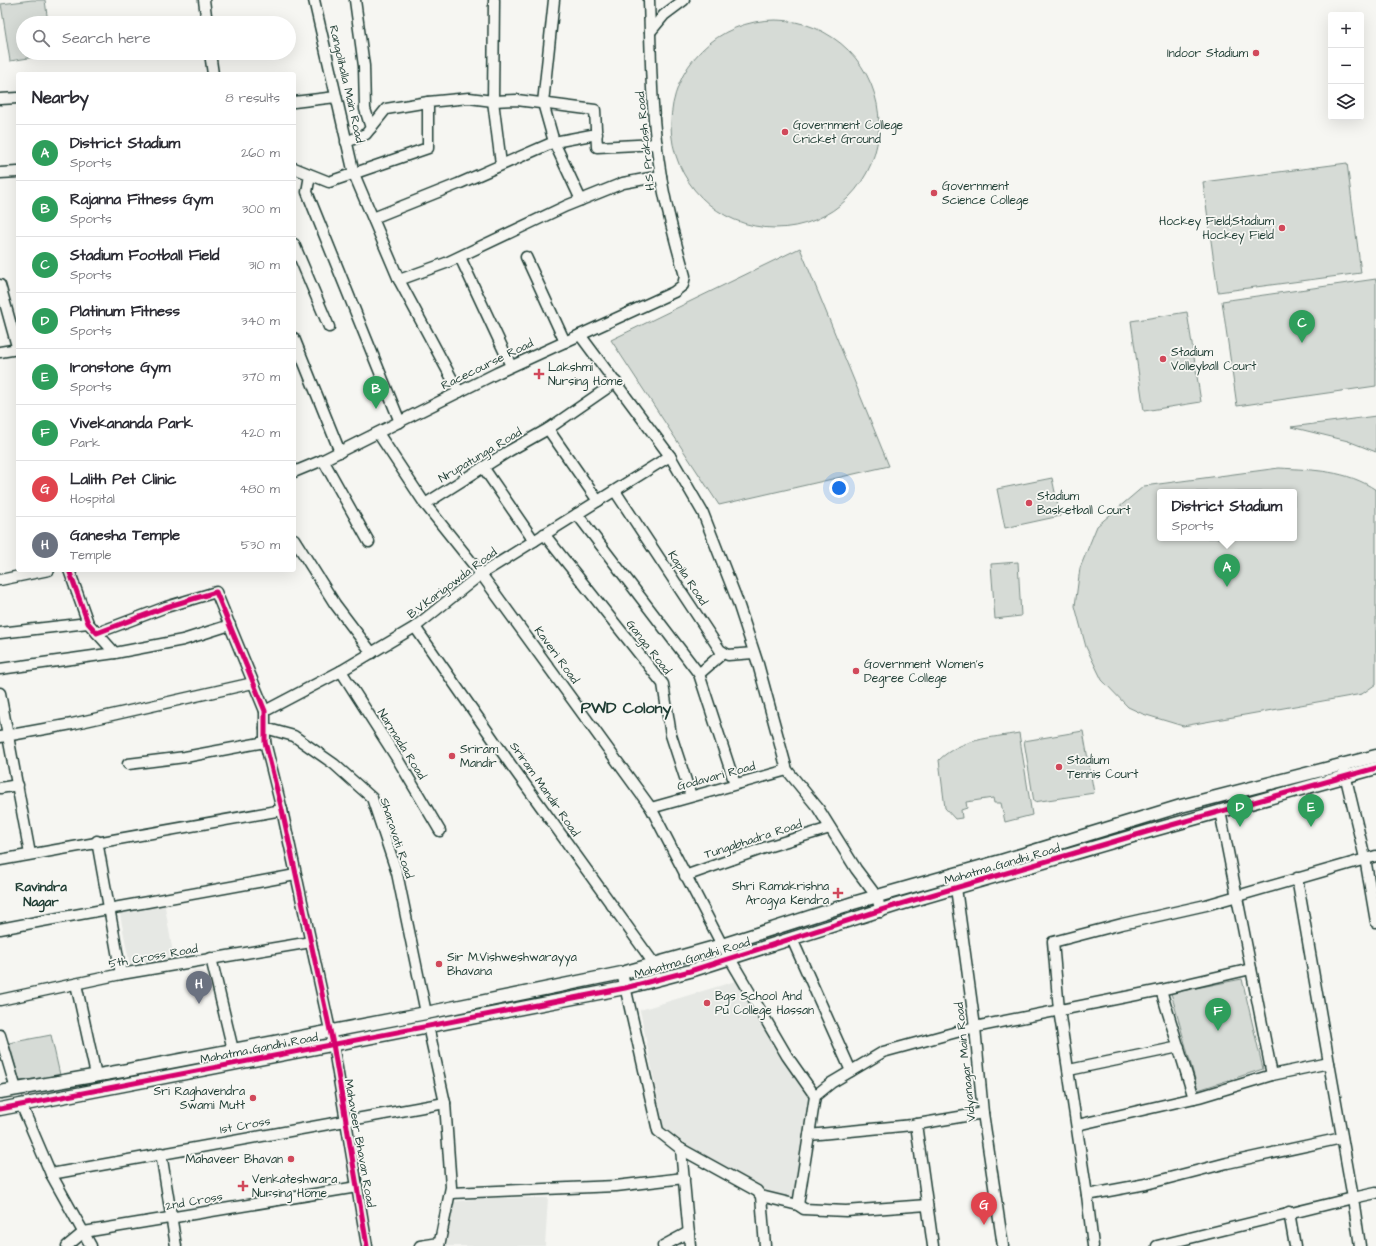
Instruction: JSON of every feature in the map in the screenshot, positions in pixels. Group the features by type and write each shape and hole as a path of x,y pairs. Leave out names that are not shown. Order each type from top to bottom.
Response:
{"street":[{"path":"204,0 206,16"},
{"name":"Rangolihalla Main Road","path":"314,0 354,174 399,280 459,392"},
{"path":"355,0 363,60 365,109 371,128"},
{"path":"494,0 493,101 501,164"},
{"path":"554,0 543,104 554,142 581,200"},
{"name":"H.S Prakash Road","path":"649,0 653,102 661,176 669,218 685,276"},
{"path":"650,32 664,15 684,0"},
{"path":"211,60 213,72"},
{"path":"296,102 336,97"},
{"path":"0,99 16,98"},
{"path":"346,142 366,134 384,111 390,107 469,98 493,101 517,100 595,110 598,147 657,144"},
{"path":"296,169 329,182 428,148 428,102"},
{"path":"373,218 458,184 554,142 597,134"},
{"path":"0,173 16,172"},
{"path":"310,174 307,192 400,422"},
{"path":"399,280 460,257 581,200 623,183 661,176"},
{"path":"296,249 329,328"},
{"path":"460,257 511,366"},
{"path":"526,257 565,342"},
{"name":"Racecourse Road","path":"296,471 340,452 511,366 674,292 683,285 685,276"},
{"path":"0,285 16,343"},
{"path":"580,335 670,456 703,513 737,600 754,653 787,770 818,808 856,869 876,897 881,912"},
{"path":"0,352 16,350"},
{"path":"298,357 340,452"},
{"name":"Nrupatunga Road","path":"426,504 483,467 548,429 616,382"},
{"path":"548,429 598,501"},
{"name":"Kaveri Road","path":"378,433 426,504 481,574 651,808 685,876 729,958 787,1056 815,1096"},
{"name":"B.V.Karigowda Road","path":"265,711 341,672 415,627 481,574 670,456"},
{"path":"323,460 369,542"},
{"path":"483,467 534,541"},
{"name":"Kapila Road","path":"614,491 723,653"},
{"path":"577,514 699,674 735,784"},
{"name":"Ganga Road","path":"544,534 663,684 671,735 691,796"},
{"path":"296,542 335,604 372,653"},
{"path":"0,580 39,572"},
{"path":"70,572 88,623 115,653"},
{"path":"97,633 166,607 216,592 265,711"},
{"path":"0,633 88,623"},
{"path":"0,669 115,653 183,640 230,626"},
{"name":"Sriram Mandir Road","path":"415,627 511,765 655,965"},
{"path":"699,674 723,653 754,653"},
{"name":"Narmada Road","path":"341,672 398,760 440,831"},
{"path":"4,736 72,724 253,683"},
{"path":"0,693 4,736 18,785 30,854"},
{"name":"Mahaveer Bhavan Road","path":"265,711 265,742 282,810 333,1044 367,1246"},
{"name":"Sharavati Road","path":"265,728 294,736 334,764 372,798 397,873 426,1013"},
{"path":"128,764 265,742"},
{"name":"Mahatma Gandhi Road","path":"0,1092 426,1013 655,965 722,945 750,934 950,876 1148,816 1376,756"},
{"path":"1343,764 1366,858 1376,922"},
{"name":"Mahatma Gandhi Road","path":"0,1108 626,988 690,971 881,912 897,905 1150,831 1376,768"},
{"name":"Godavari Road","path":"651,808 787,770"},
{"path":"0,788 18,785"},
{"path":"0,860 97,841 282,810"},
{"path":"1220,811 1238,896 1272,1075"},
{"path":"1148,816 1150,831"},
{"name":"Tungabhadra Road","path":"685,876 766,847 830,828"},
{"path":"97,841 121,974"},
{"path":"1093,1246 1077,1125 1059,1010 1053,942 1238,896 1376,856"},
{"path":"0,929 295,875"},
{"name":"Vidyanagar Main Road","path":"950,876 956,888 975,1026 983,1113 1003,1246"},
{"path":"1297,878 1360,1246"},
{"path":"792,939 851,1070"},
{"name":"5th Cross Road","path":"0,1000 121,974 311,942"},
{"path":"211,958 233,1050"},
{"path":"798,1205 815,1096 830,1083 883,1052 975,1026 1161,990 1251,969"},
{"path":"622,973 658,1131 681,1149 756,1191 761,1196 798,1205 804,1209 846,1211 927,1205"},
{"path":"76,984 96,1075"},
{"path":"1161,990 1194,1098"},
{"path":"420,1246 439,1244 450,1193 445,1103 426,1013"},
{"path":"0,1035 21,1104 51,1174 91,1246"},
{"path":"1069,1070 1179,1047"},
{"path":"195,1057 196,1071"},
{"path":"1077,1125 1194,1098 1272,1075 1329,1063"},
{"name":"1st Cross","path":"51,1174 445,1103"},
{"path":"809,1135 916,1124 983,1113"},
{"path":"916,1124 932,1246"},
{"path":"1087,1196 1146,1184 1227,1163 1342,1138"},
{"path":"681,1149 690,1246"},
{"path":"161,1153 176,1246"},
{"path":"450,1193 609,1187 684,1178"},
{"name":"2nd Cross","path":"84,1232 357,1187"},
{"path":"1157,1246 1289,1212 1376,1193"},
{"path":"761,1196 765,1246"},
{"path":"1289,1212 1295,1246"},
{"path":"66,1246 84,1232"},
{"path":"663,1246 689,1232"}],"shaded area":[{"path":"45,0 47,16 16,16 16,60 10,61 1,4"},
{"path":"775,20 795,22 815,28 841,44 855,58 871,84 877,104 879,124 877,144 871,164 855,190 841,204 815,220 795,226 775,228 755,226 735,220 709,204 695,190 679,164 673,144 671,124 673,104 679,84 695,58 709,44 735,28 755,22"},
{"name":"Hockey Field;Stadium Hockey Field","path":"1347,163 1361,273 1218,292 1203,182"},
{"path":"800,248 889,466 719,505 611,340"},
{"path":"1376,279 1376,386 1237,406 1222,301"},
{"path":"1187,312 1201,402 1144,411 1131,321"},
{"path":"1376,416 1376,452 1348,441 1291,427"},
{"path":"1279,468 1329,472 1353,478 1365,483 1376,490 1376,684 1362,694 1183,726 1143,714 1128,707 1102,680 1086,647 1075,606 1080,568 1097,526 1144,486"},
{"name":"Stadium Basketball Court","path":"1052,478 1060,516 1005,528 997,489"},
{"path":"1018,562 1021,616 995,619 991,564"},
{"name":"Stadium Tennis Court","path":"1083,731 1094,793 1034,802 1024,741"},
{"path":"1019,733 1032,815 1005,822 1001,803 994,803 993,798 966,802 967,808 961,810 962,818 955,819 945,808 939,760 956,748 976,740"},
{"path":"164,901 174,959 130,966 119,909"},
{"path":"613,979 614,984 433,1020 433,1017"},
{"path":"1242,979 1263,1069 1198,1090 1171,993"},
{"path":"739,980 810,1100 795,1199 764,1192 758,1186 689,1146 664,1128 640,1010"},
{"path":"51,1035 60,1075 20,1081 9,1043"},
{"path":"327,1035 328,1040 202,1066 201,1061"},
{"path":"191,1064 191,1068 23,1099 22,1093"},
{"path":"482,1198 548,1198 545,1246 446,1246 453,1202"}],"cycle path":[{"path":"70,572 88,623 97,633 166,607 216,592 265,711 265,742 282,810 333,1044 367,1246"},
{"path":"0,1109 625,988 690,971 897,905 1150,831 1376,768"}],"place":[{"name":"Indoor Stadium","path":"1256,53"},
{"name":"Government College Cricket Ground","path":"785,132"},
{"name":"Government Science College","path":"934,193"},
{"name":"Hockey Field;Stadium Hockey Field","path":"1282,228"},
{"name":"Stadium Football Field","path":"1302,343"},
{"name":"Stadium Volleyball Court","path":"1163,359"},
{"name":"Lakshmi Nursing Home","path":"539,374"},
{"name":"Rajanna Fitness Gym","path":"376,409"},
{"name":"Stadium Basketball Court","path":"1029,503"},
{"name":"District Stadium","path":"1227,587"},
{"name":"Government Women's Degree College","path":"856,671"},
{"name":"Sriram Mandir","path":"452,756"},
{"name":"Stadium Tennis Court","path":"1059,767"},
{"name":"Platinum Fitness","path":"1240,827"},
{"name":"Ironstone Gym","path":"1311,827"},
{"name":"Shri Ramakrishna Arogya Kendra","path":"838,893"},
{"name":"Sir M.Vishweshwarayya Bhavana","path":"439,964"},
{"name":"Bgs School And Pu College Hassan","path":"707,1003"},
{"name":"Ganesha Temple","path":"199,1004"},
{"name":"Vivekananda Park","path":"1218,1031"},
{"name":"Sri Raghavendra Swami Mutt","path":"253,1098"},
{"name":"Mahaveer Bhavan","path":"291,1159"},
{"name":"Venkateshwara Nursing Home","path":"243,1186"},
{"name":"Lalith Pet Clinic","path":"984,1225"}],"district":[{"name":"PWD Colony","path":"626,707"},
{"name":"Ravindra Nagar","path":"41,894"}]}
